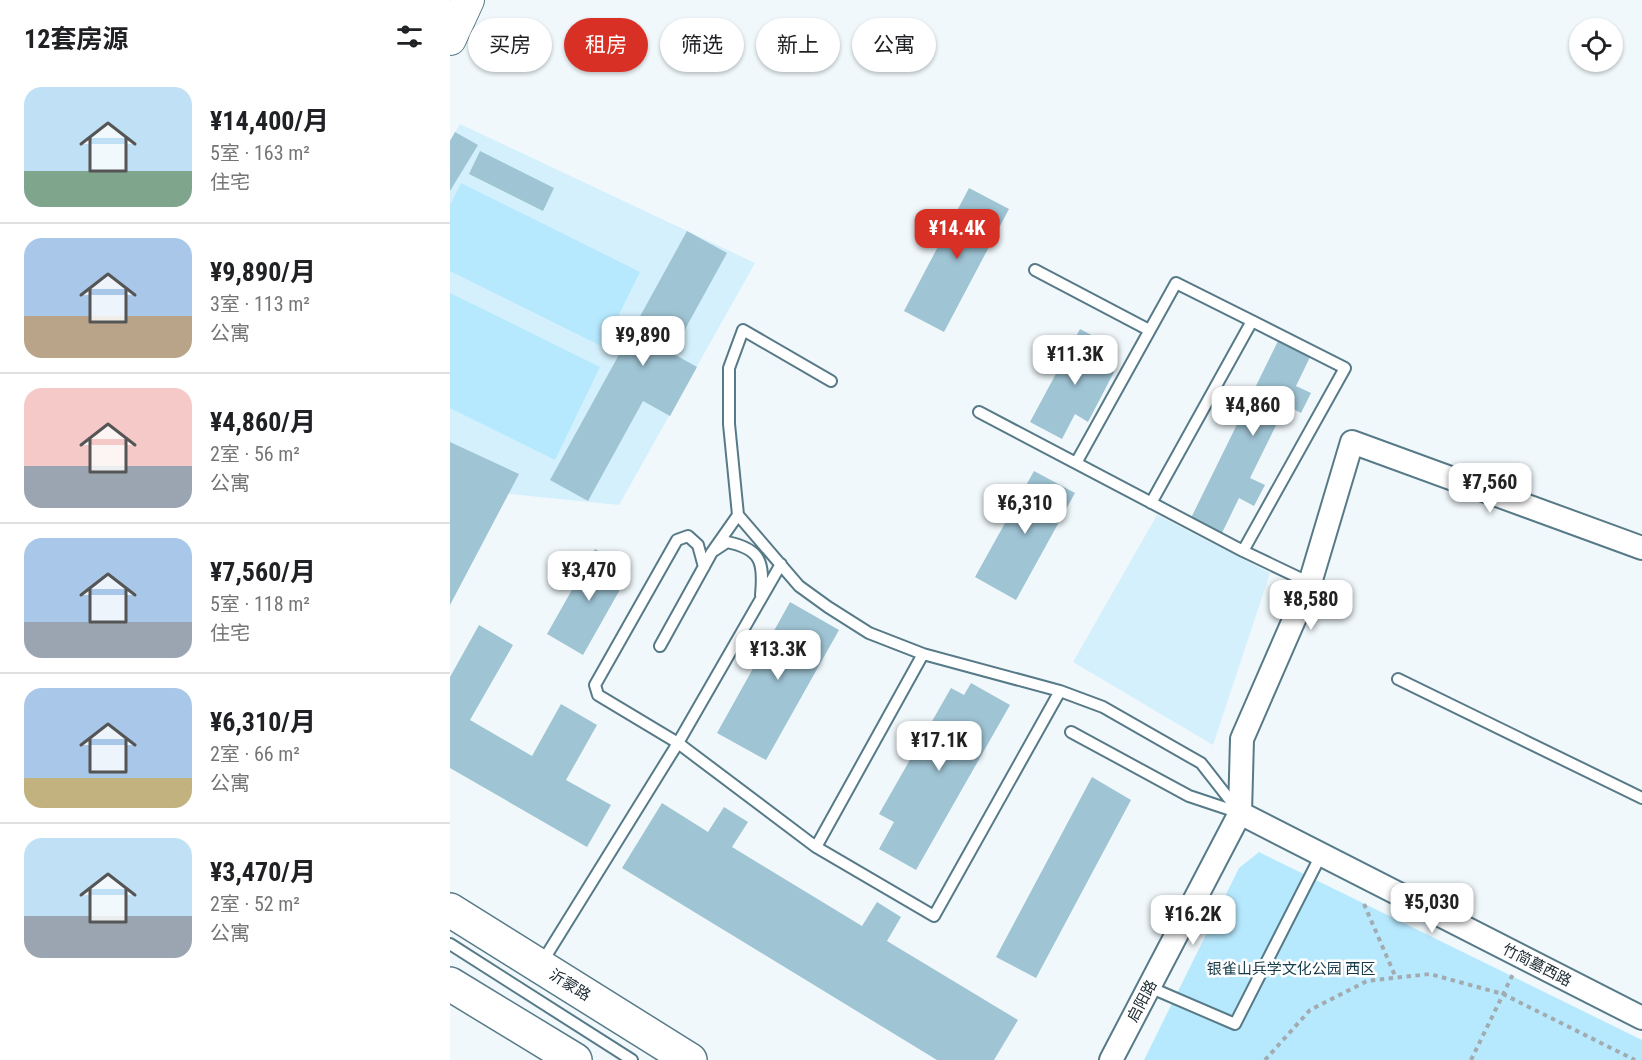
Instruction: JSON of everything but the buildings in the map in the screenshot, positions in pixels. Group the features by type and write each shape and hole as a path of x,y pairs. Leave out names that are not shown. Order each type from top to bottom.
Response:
{"main road":[{"path":"450,19 463,0"},
{"path":"450,39 468,0"},
{"name":"沂蒙路","path":"450,910 690,1060"},
{"path":"450,984 575,1060"}],"street":[{"path":"1240,813 1242,740 1310,583 1352,442 1642,548"},
{"name":"竹简墓西路","path":"1240,813 1642,1018"},
{"name":"启阳路","path":"1111,1060 1240,813"}],"lane":[{"path":"1035,270 1149,330"},
{"path":"1076,463 1176,283 1345,368 1243,551"},
{"path":"1151,503 1252,321"},
{"path":"831,381 744,330 729,368 729,424 738,515 799,586 869,633 923,654 1060,691 1102,707 1201,763 1240,813"},
{"path":"979,412 1243,551 1310,583"},
{"path":"660,646 712,552 738,515"},
{"path":"704,567 698,545 688,536 677,540 595,685 598,695 678,743 816,847 934,916 1060,691"},
{"path":"712,552 728,542 745,546 758,556 763,573 760,600"},
{"path":"539,966 678,743 781,564"},
{"path":"816,847 923,654"},
{"path":"1398,679 1642,798"},
{"path":"1071,732 1189,796 1240,813"},
{"path":"1149,987 1235,1024 1321,855"},
{"path":"450,944 632,1060"}],"path":[{"path":"1364,904 1396,978"},
{"path":"1471,1060 1521,957"},
{"path":"1265,1060 1310,1010 1367,981 1430,974 1503,994 1635,1060"}],"shaded area":[{"path":"460,124 755,263 619,505 450,488 450,141"},
{"path":"1157,515 1270,573 1213,745 1073,662"}],"green space":[{"path":"461,183 640,272 603,347 450,271 450,205"},
{"path":"450,293 600,367 555,460 450,408"},
{"name":"银雀山兵学文化公园 西区","path":"1259,852 1642,1040 1642,1060 1144,1060 1239,868"}]}
